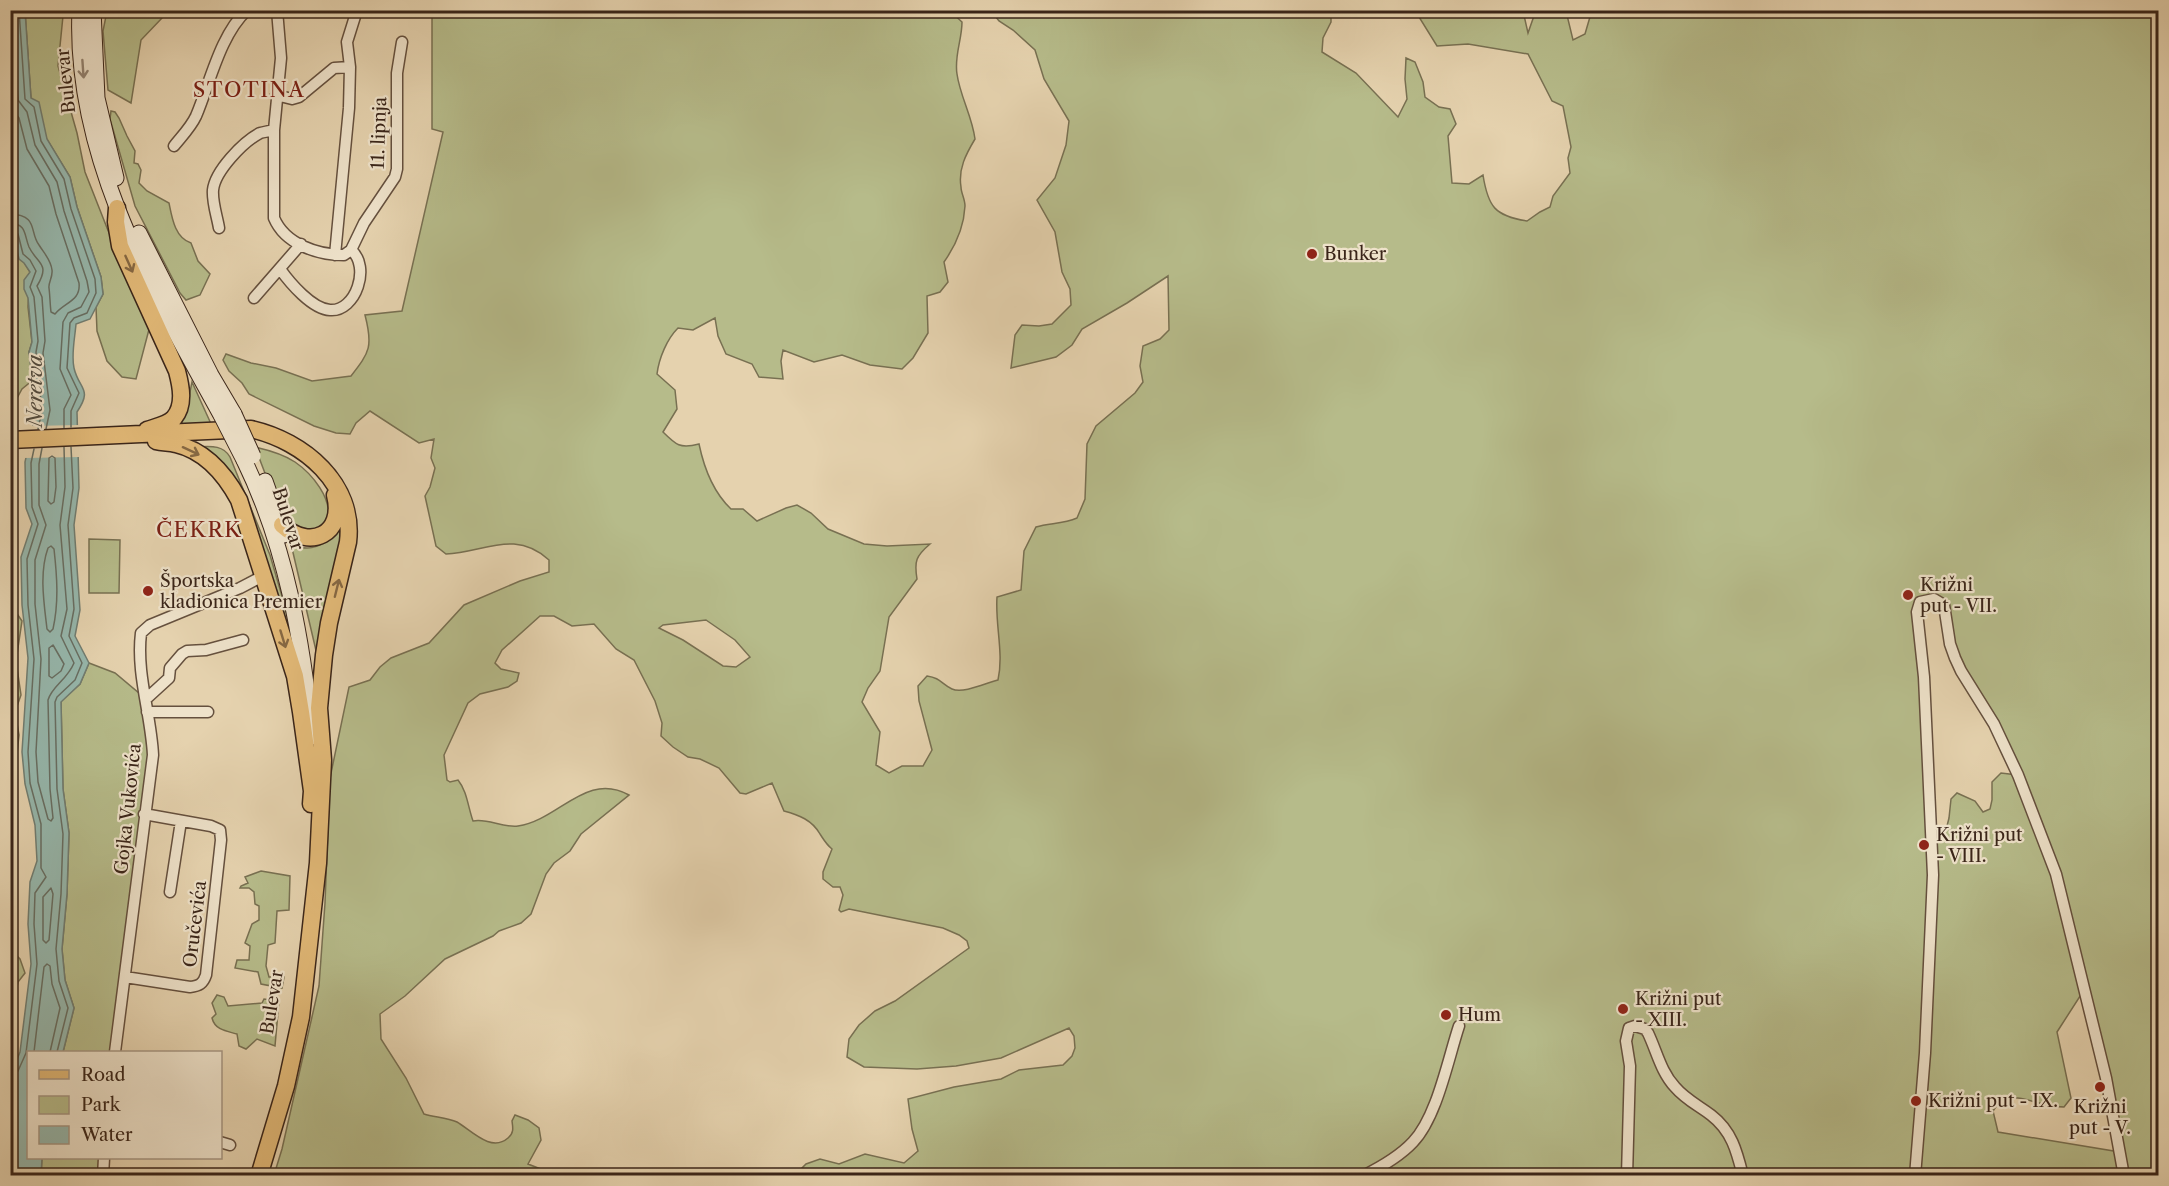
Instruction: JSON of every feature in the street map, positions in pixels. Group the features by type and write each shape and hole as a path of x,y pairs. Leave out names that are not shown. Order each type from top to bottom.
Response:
{"main road":[{"name":"Bulevar","path":"90,12 86,102 95,145 117,208 162,304 228,415 248,458 274,536 296,619 306,678 313,750 312,791 298,966 291,1016 275,1088 248,1176"},
{"path":"90,12 97,98 112,169 141,235 211,375 228,415"},
{"path":"117,208 116,222 120,246 177,371 181,386 180,404 174,418 135,435"},
{"path":"10,440 251,429 266,433 301,450 322,469 342,494 346,505 350,529 324,655 320,708 322,783 318,863 306,977 294,1054 259,1176"},
{"path":"135,435 187,448 200,454 224,474 239,500 294,676 302,712 312,791"},
{"path":"248,458 282,525 304,609 320,708"},
{"path":"282,525 291,534 301,538 309,538 329,530 338,510 330,480"}],"street":[{"path":"174,146 196,118 213,67 236,22 247,10"},
{"path":"277,10 281,58 274,130 274,218 279,229 290,239 321,253 344,255 351,250 361,264 361,280 347,303 339,309 328,310 309,300 292,286 280,269"},
{"name":"11. lipnja","path":"335,255 343,186 350,67 347,42 357,10"},
{"name":"11. lipnja","path":"351,250 364,223 395,177 397,169 397,73 402,42"},
{"path":"276,95 292,99 298,97 334,68 350,67"},
{"path":"219,228 213,191 217,179 225,165 238,151 260,133 274,130"},
{"path":"254,298 301,244"},
{"name":"Gojka Vukovića","path":"116,1051 153,755 152,731 147,712 139,652 141,633 144,628 240,588 262,576"},
{"path":"1915,1176 1925,1053 1933,875 1924,678 1917,612 1920,602 1934,598 1944,605 1950,644 1955,658 1994,724 2019,775 2056,874 2106,1078 2124,1176"},
{"path":"146,699 169,678 170,668 182,654 187,651 206,650 243,640"},
{"path":"147,712 208,712"},
{"name":"Oručevića","path":"125,977 190,987 198,986 204,981 220,830 215,827 144,814"},
{"name":"Oručevića","path":"170,892 181,821"},
{"path":"1363,1176 1403,1151 1420,1134 1435,1102 1458,1026"},
{"path":"1627,1176 1630,1066 1626,1036 1629,1028 1635,1026 1645,1029 1648,1033 1661,1068 1675,1088 1713,1117 1728,1133 1737,1151 1743,1176"},
{"path":"104,1176 105,1159"}],"green space":[{"path":"1592,10 2158,11 2158,1175 795,1175 806,1164 820,1159 839,1164 865,1154 904,1163 918,1151 908,1099 954,1087 1001,1079 1019,1070 1063,1065 1072,1056 1075,1048 1074,1036 1069,1028 1001,1058 956,1066 917,1069 864,1067 847,1057 849,1039 859,1025 875,1011 895,1001 969,948 967,941 943,928 849,909 841,912 839,910 843,895 840,887 833,887 823,879 823,872 832,849 809,822 800,816 784,811 772,783 746,794 740,793 719,768 700,759 688,757 673,747 661,736 662,723 655,701 634,660 616,649 594,624 572,626 554,616 540,616 502,650 495,663 501,669 519,673 517,681 508,687 480,694 468,703 444,755 447,780 450,782 458,780 461,784 473,821 479,820 506,826 533,822 573,799 599,789 614,789 629,795 581,834 570,851 554,863 546,874 531,914 521,923 499,931 445,959 405,996 380,1014 381,1039 406,1078 424,1114 457,1122 481,1139 495,1143 502,1142 510,1136 515,1115 528,1120 539,1128 541,1140 528,1164 556,1175 274,1175 319,986 330,778 349,687 370,680 391,658 429,643 464,605 520,581 549,572 549,560 524,546 499,545 446,554 436,546 425,496 435,468 431,458 434,439 419,443 370,411 356,423 350,434 336,433 314,426 249,394 242,383 229,371 223,360 226,354 312,381 351,376 368,348 369,334 365,315 402,311 443,132 432,129 432,11 950,11 962,22 957,74 975,139 966,156 960,180 965,203 963,221 959,236 944,262 948,282 940,292 927,296 928,333 913,358 902,369 870,365 842,355 814,362 783,350 781,361 783,379 759,377 752,364 726,354 718,336 715,318 693,330 678,328 664,349 657,374 675,390 677,409 663,432 679,445 699,444 710,479 719,495 731,509 743,509 757,521 797,505 811,513 828,529 864,544 887,546 930,544 917,559 917,579 889,617 880,671 868,688 862,702 880,732 876,765 889,773 902,766 923,766 932,750 919,701 918,686 927,676 957,690 998,680 1000,660 997,597 1021,590 1024,551 1036,527 1077,518 1085,499 1087,444 1096,426 1135,393 1143,382 1140,366 1143,346 1160,339 1169,330 1168,276 1082,329 1072,345 1056,357 1011,368 1015,335 1022,325 1052,324 1071,305 1070,289 1062,272 1055,232 1037,200 1055,178 1066,145 1069,121 1044,79 1035,50 999,21 991,11 1331,11 1331,22 1323,38 1322,52 1356,73 1398,117 1407,99 1406,58 1415,62 1423,82 1425,97 1439,107 1450,109 1456,124 1448,136 1452,183 1469,184 1483,175 1487,195 1495,208 1507,216 1527,221 1550,207 1553,196 1570,173 1568,158 1571,147 1563,106 1552,101 1528,54 1468,44 1437,46 1419,17 1418,11 1523,11 1528,33 1535,13 1566,11 1573,40 1585,34","holes":["1920,602 1944,605 1961,671 2018,775 2001,773 1992,782 1990,809 1983,812 1975,801 1957,793 1951,799 1947,826 1932,832","706,620 735,640 750,657 736,667 723,666 683,640 659,628 663,625","2084,990 2120,1152 1998,1132 1993,1111 2002,1098 2019,1098 2064,1107 2071,1098 2057,1032"]},
{"path":"25,11 60,11 63,16 58,66 77,133 85,172 109,233 152,318 136,379 122,377 107,361 97,331 96,307 103,294 101,277 77,207 70,177 46,138 31,98"},
{"path":"107,11 161,11 162,18 141,40 131,103 108,90 103,31"},
{"path":"111,111 115,112 119,118 135,151 134,163 138,164 141,170 139,183 147,191 169,203 178,232 181,237 191,243 198,261 210,274 200,295 186,300 180,293 135,206 110,119"},
{"path":"11,232 15,247 30,272 28,307 32,342 29,352 33,380 11,403"},
{"path":"192,382 212,426 177,428 186,412"},
{"path":"192,447 218,448 230,457 270,555 286,610 298,673 241,500"},
{"path":"255,447 290,459 320,487 328,513 324,527 319,532 284,523"},
{"path":"340,522 340,548 318,659 291,544 307,548 320,545 331,536"},
{"path":"89,539 120,540 119,593 89,593"},
{"path":"11,605 22,621 16,661 21,695 15,712 19,735 17,754 11,765"},
{"path":"89,663 115,673 146,699 152,731 116,1051 63,1051 74,1008 65,980 62,949 69,833 63,789 61,701 80,684"},
{"path":"261,871 290,876 289,910 277,911 275,943 268,945 266,966 269,977 284,977 282,988 261,984 258,972 235,968 237,960 249,960 250,946 245,943 252,924 259,920 259,906 255,904 254,892 249,888 240,888 248,883 245,877"},
{"path":"14,953 20,959 25,973 18,982 11,1016 11,954"},
{"path":"217,995 224,997 228,1006 262,1003 264,999 279,1001 275,1046 257,1039 246,1049 239,1046 237,1034 222,1029 213,1022 212,1018 216,1014 212,1003"},
{"path":"42,1159 104,1159 103,1175 41,1176"}],"water":[{"name":"Neretva","path":"11,11 25,11 31,98 39,102 47,139 70,177 77,207 101,277 103,294 90,319 76,324 73,352 74,368 84,393 82,404 77,412 79,488 74,525 80,610 75,636 89,663 80,684 61,702 63,789 69,833 62,949 65,980 74,1008 63,1051 27,1051 27,1159 42,1159 41,1176 10,1175 11,1074 20,1052 31,964 28,924 30,882 37,861 35,825 25,784 22,752 28,658 22,605 21,557 32,524 26,508 25,462 36,411 29,352 32,342 28,298 24,289 24,280 30,272 19,259 11,232"}],"pier":[{"path":"80,425 80,457 23,458 30,426"}],"place":[{"name":"Bunker","path":"1312,254"},
{"name":"Športska kladionica Premier","path":"148,591"},
{"name":"Križni put - VII.","path":"1908,595"},
{"name":"Križni put - VIII.","path":"1924,845"},
{"name":"Križni put - XIII.","path":"1623,1009"},
{"name":"Hum","path":"1446,1015"},
{"name":"Križni put - V.","path":"2100,1087"},
{"name":"Križni put - IX.","path":"1916,1101"}],"district":[{"name":"STOTINA","path":"249,90"},
{"name":"ČEKRK","path":"199,530"}]}
